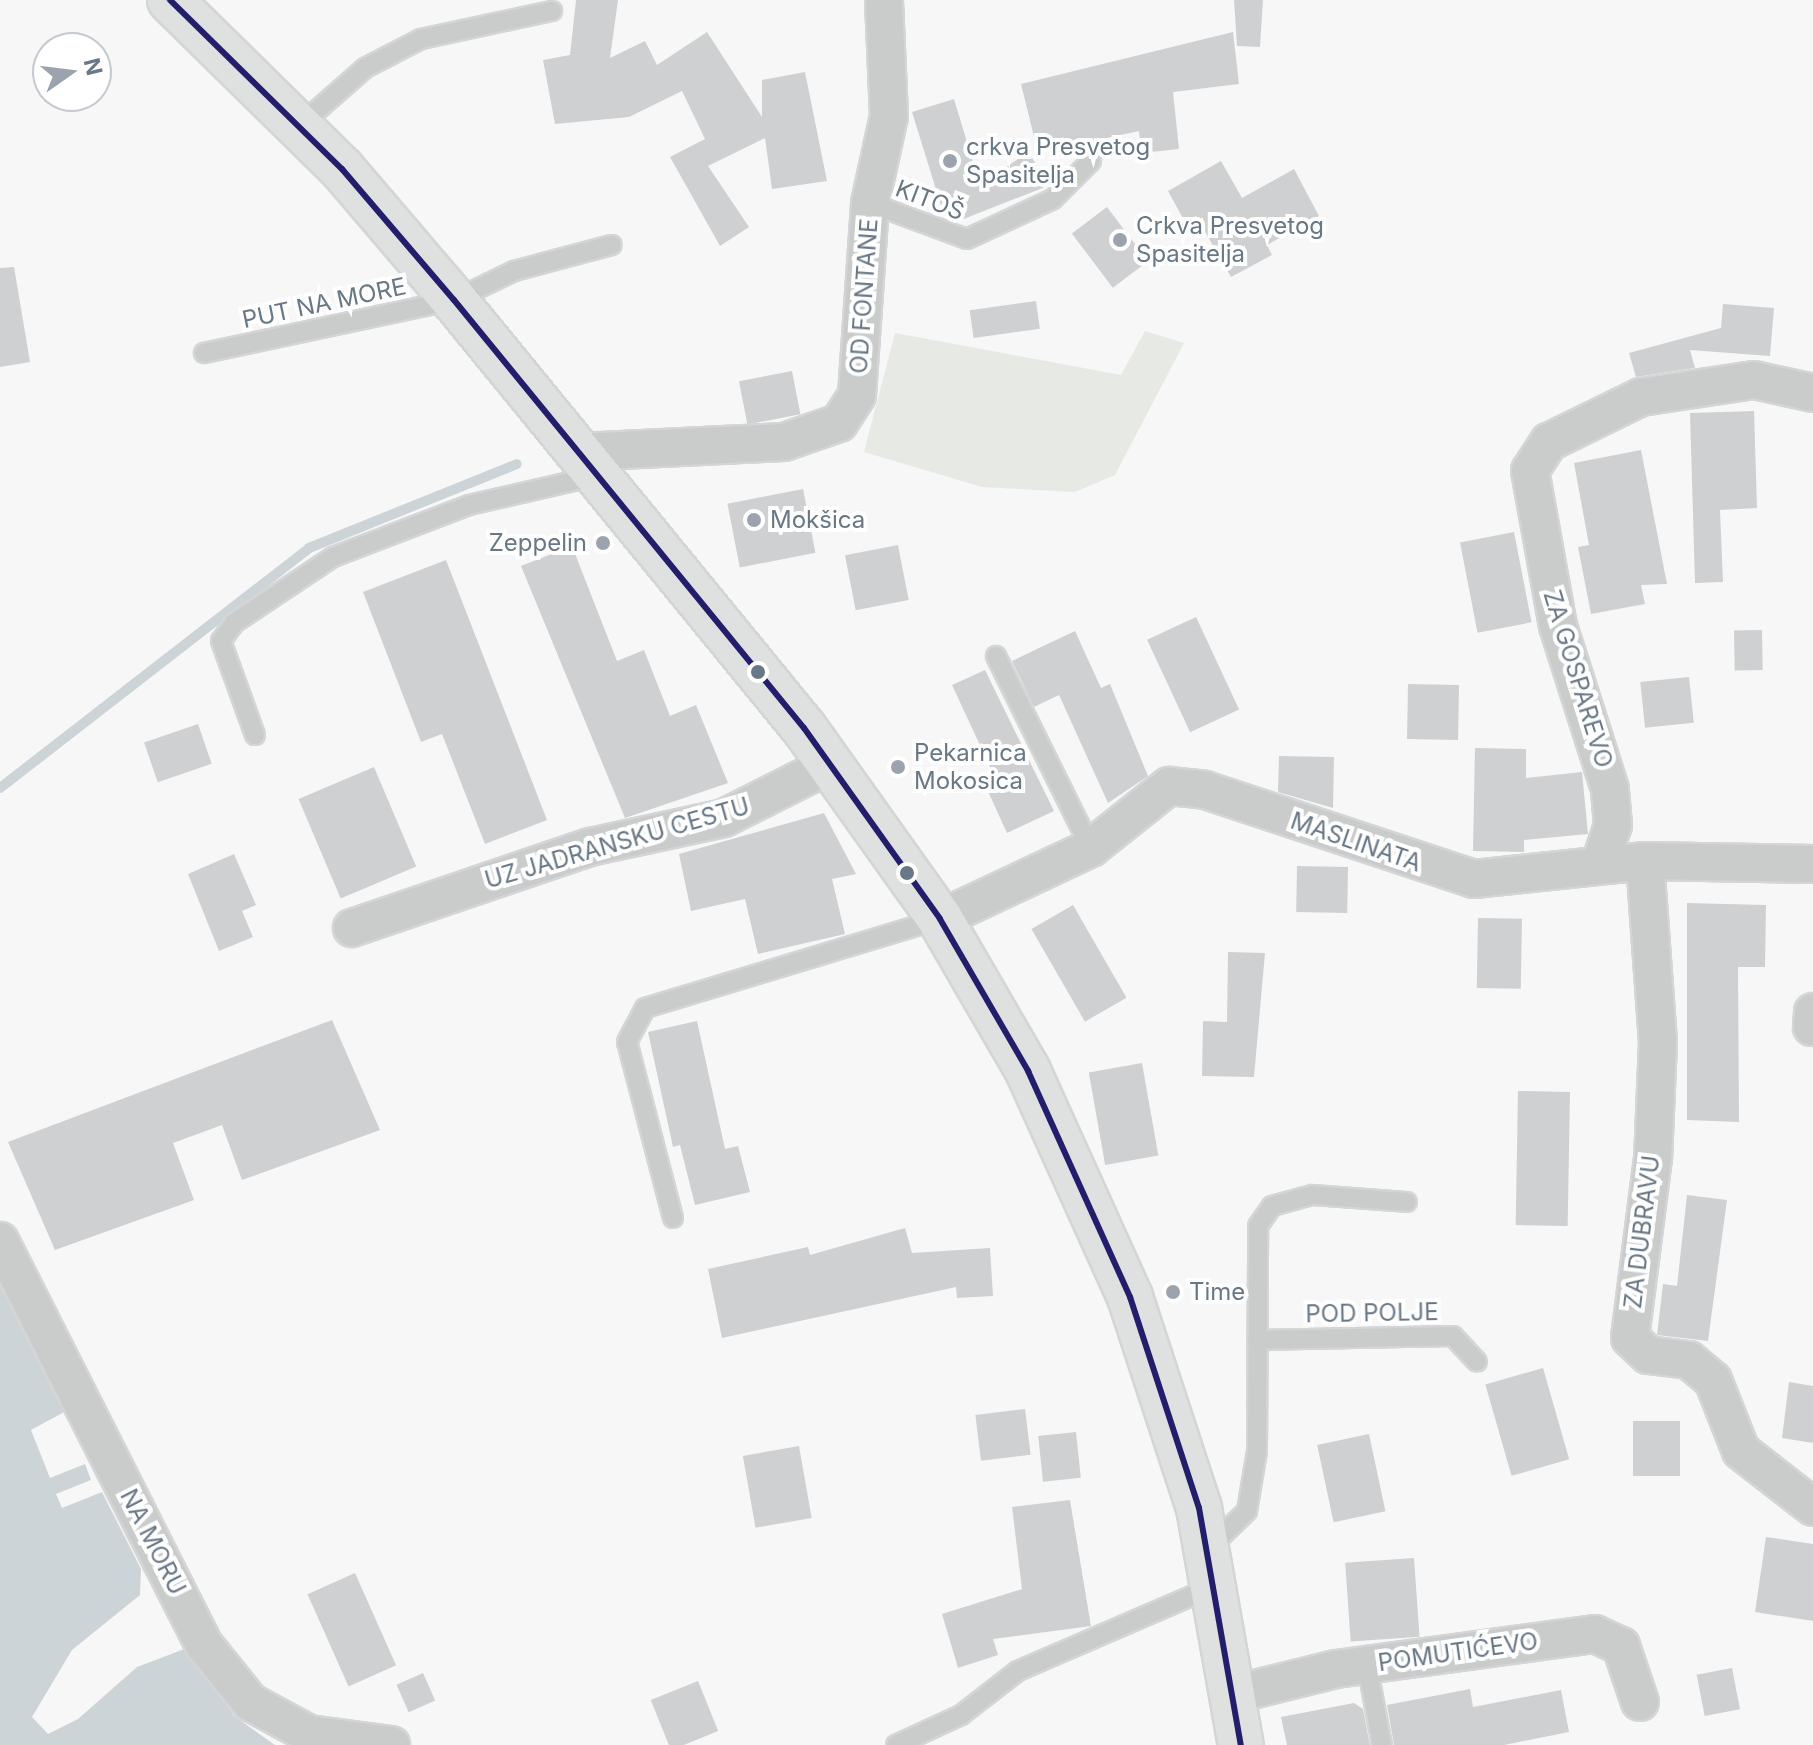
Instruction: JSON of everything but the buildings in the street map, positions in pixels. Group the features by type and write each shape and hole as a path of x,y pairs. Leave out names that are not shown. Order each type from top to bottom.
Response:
{"main road":[{"path":"170,0 298,127 454,300 831,764 940,919 1078,1172 1130,1297 1210,1568 1235,1694 1241,1745"}],"street":[{"name":"OD FONTANE","path":"590,464 784,442 839,423 857,395 870,203 889,116 884,0"},
{"name":"ZA GOSPAREVO","path":"1600,864 1613,825 1610,789 1558,626 1530,471 1549,442 1641,397 1754,380 1813,393"},
{"name":"UZ JADRANSKU CESTU","path":"352,928 590,847 724,818 831,764"},
{"name":"MASLINATA","path":"940,919 1091,848 1169,786 1205,790 1474,879 1645,861 1813,864"},
{"name":"ZA DUBRAVU","path":"1645,861 1658,1041 1653,1158 1630,1338 1648,1355 1689,1360 1713,1380 1741,1451 1813,1507"},
{"path":"1812,1027 1813,1012"},
{"name":"NA MORU","path":"0,1241 205,1646 250,1702 309,1734 391,1745"},
{"name":"POMUTIĆEVO","path":"1235,1694 1367,1665 1595,1634 1621,1646 1640,1702"}],"lane":[{"path":"298,127 365,68 421,39 552,11"},
{"name":"KITOŠ","path":"870,203 967,239 1053,199 1091,161"},
{"name":"PUT NA MORE","path":"204,353 454,300 514,271 612,245"},
{"path":"255,735 221,641 234,623 333,557 469,505 590,464"},
{"path":"996,656 1091,848"},
{"path":"673,1218 627,1042 645,1008 940,919"},
{"path":"896,1745 961,1715 1018,1671 1210,1568 1247,1511 1257,1451 1258,1226 1272,1206 1312,1195 1407,1202"},
{"name":"POD POLJE","path":"1257,1340 1453,1336 1477,1362"},
{"path":"1367,1665 1382,1745"}],"shaded area":[{"path":"1145,331 1184,343 1115,475 1075,492 982,487 864,452 895,333 1121,375"},
{"path":"0,1275 66,1411 31,1430 50,1478 85,1464 91,1480 56,1494 62,1508 102,1492 141,1569 140,1595 72,1650 32,1717 48,1734 78,1719 137,1667 187,1648 234,1716 275,1745 0,1745"}],"waterway":[{"path":"0,788 309,548 517,464"}],"transit line":[{"path":"170,0 342,169 454,300 804,728 940,919 1028,1071 1130,1297 1199,1508 1241,1745"}],"place":[{"name":"crkva Presvetog Spasitelja","path":"950,161"},
{"name":"Crkva Presvetog Spasitelja","path":"1120,240"},
{"name":"Mokšica","path":"754,520"},
{"name":"Zeppelin","path":"603,543"},
{"name":"Pekarnica Mokosica","path":"898,767"},
{"name":"Time","path":"1173,1292"}]}
